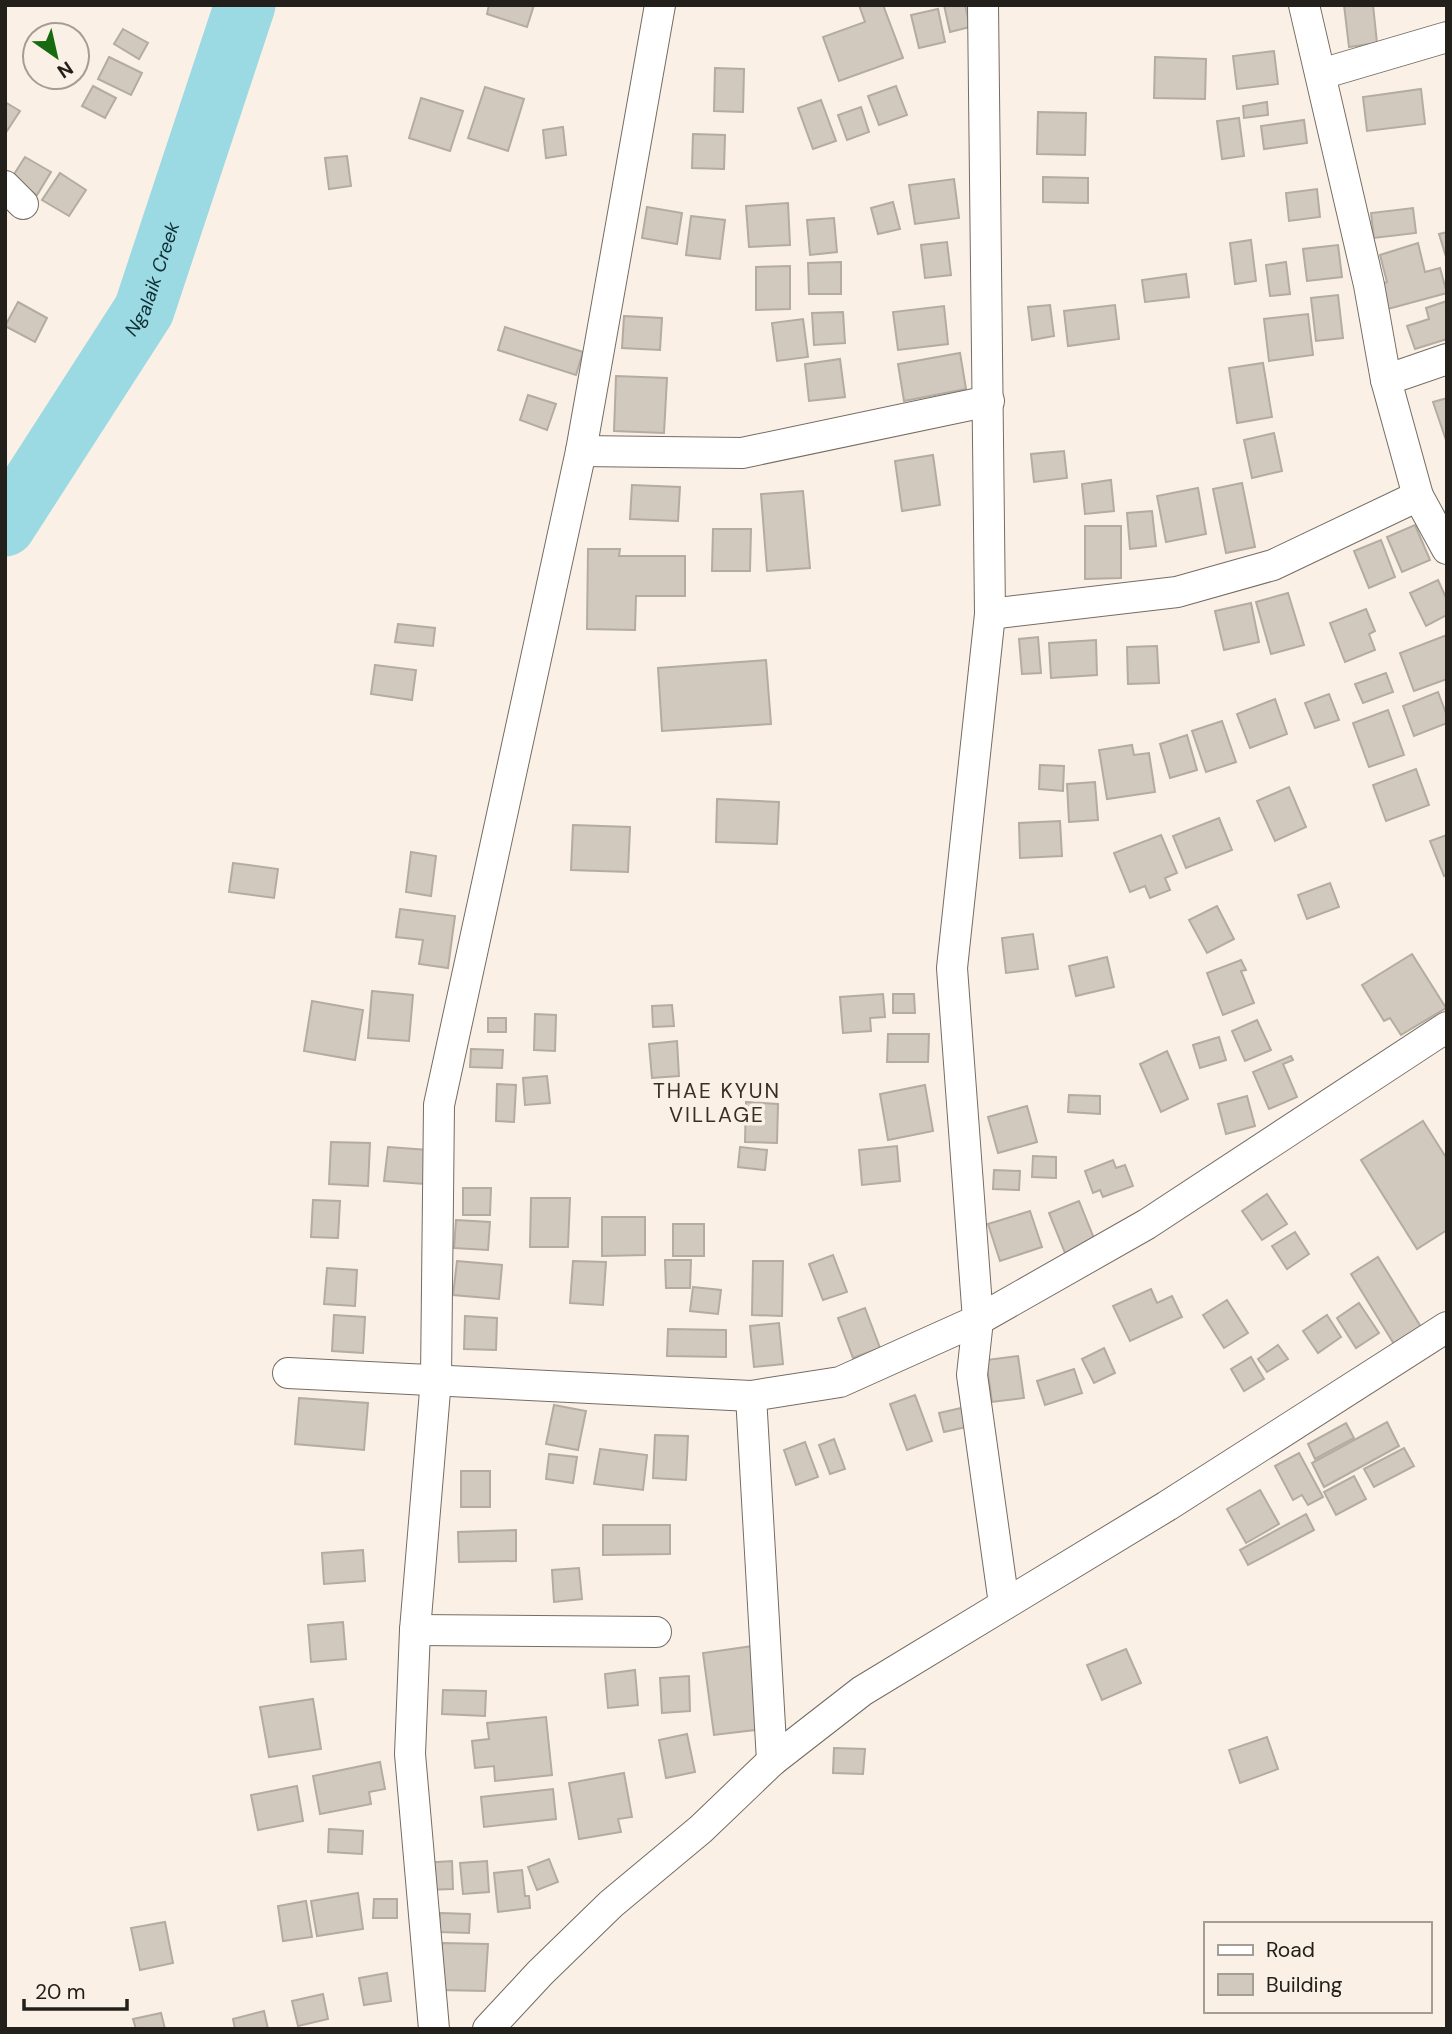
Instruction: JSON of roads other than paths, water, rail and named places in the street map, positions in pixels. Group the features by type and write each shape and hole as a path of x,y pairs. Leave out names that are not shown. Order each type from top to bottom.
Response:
{"street":[{"path":"433,2029 410,1754 415,1630 436,1379 439,1105 581,450 660,5"},
{"path":"983,5 990,614 952,968 978,1320 972,1375 1004,1604"},
{"path":"1304,5 1369,285 1386,380 1418,496 1447,550"},
{"path":"1321,74 1447,37"},
{"path":"1386,380 1447,359"},
{"path":"581,450 742,453 989,401"},
{"path":"990,614 1177,593 1273,565 1418,496"},
{"path":"288,1373 751,1396 840,1382 978,1320 1147,1224 1447,1027"},
{"path":"488,2029 540,1973 611,1904 701,1829 772,1761 862,1691 1167,1506 1447,1327"},
{"path":"751,1396 772,1761"},
{"path":"415,1630 656,1632"}],"waterway":[{"name":"Ngalaik Creek","path":"5,526 144,310 245,5"}],"district":[{"name":"THAE KYUN VILLAGE","path":"717,1103"}]}
